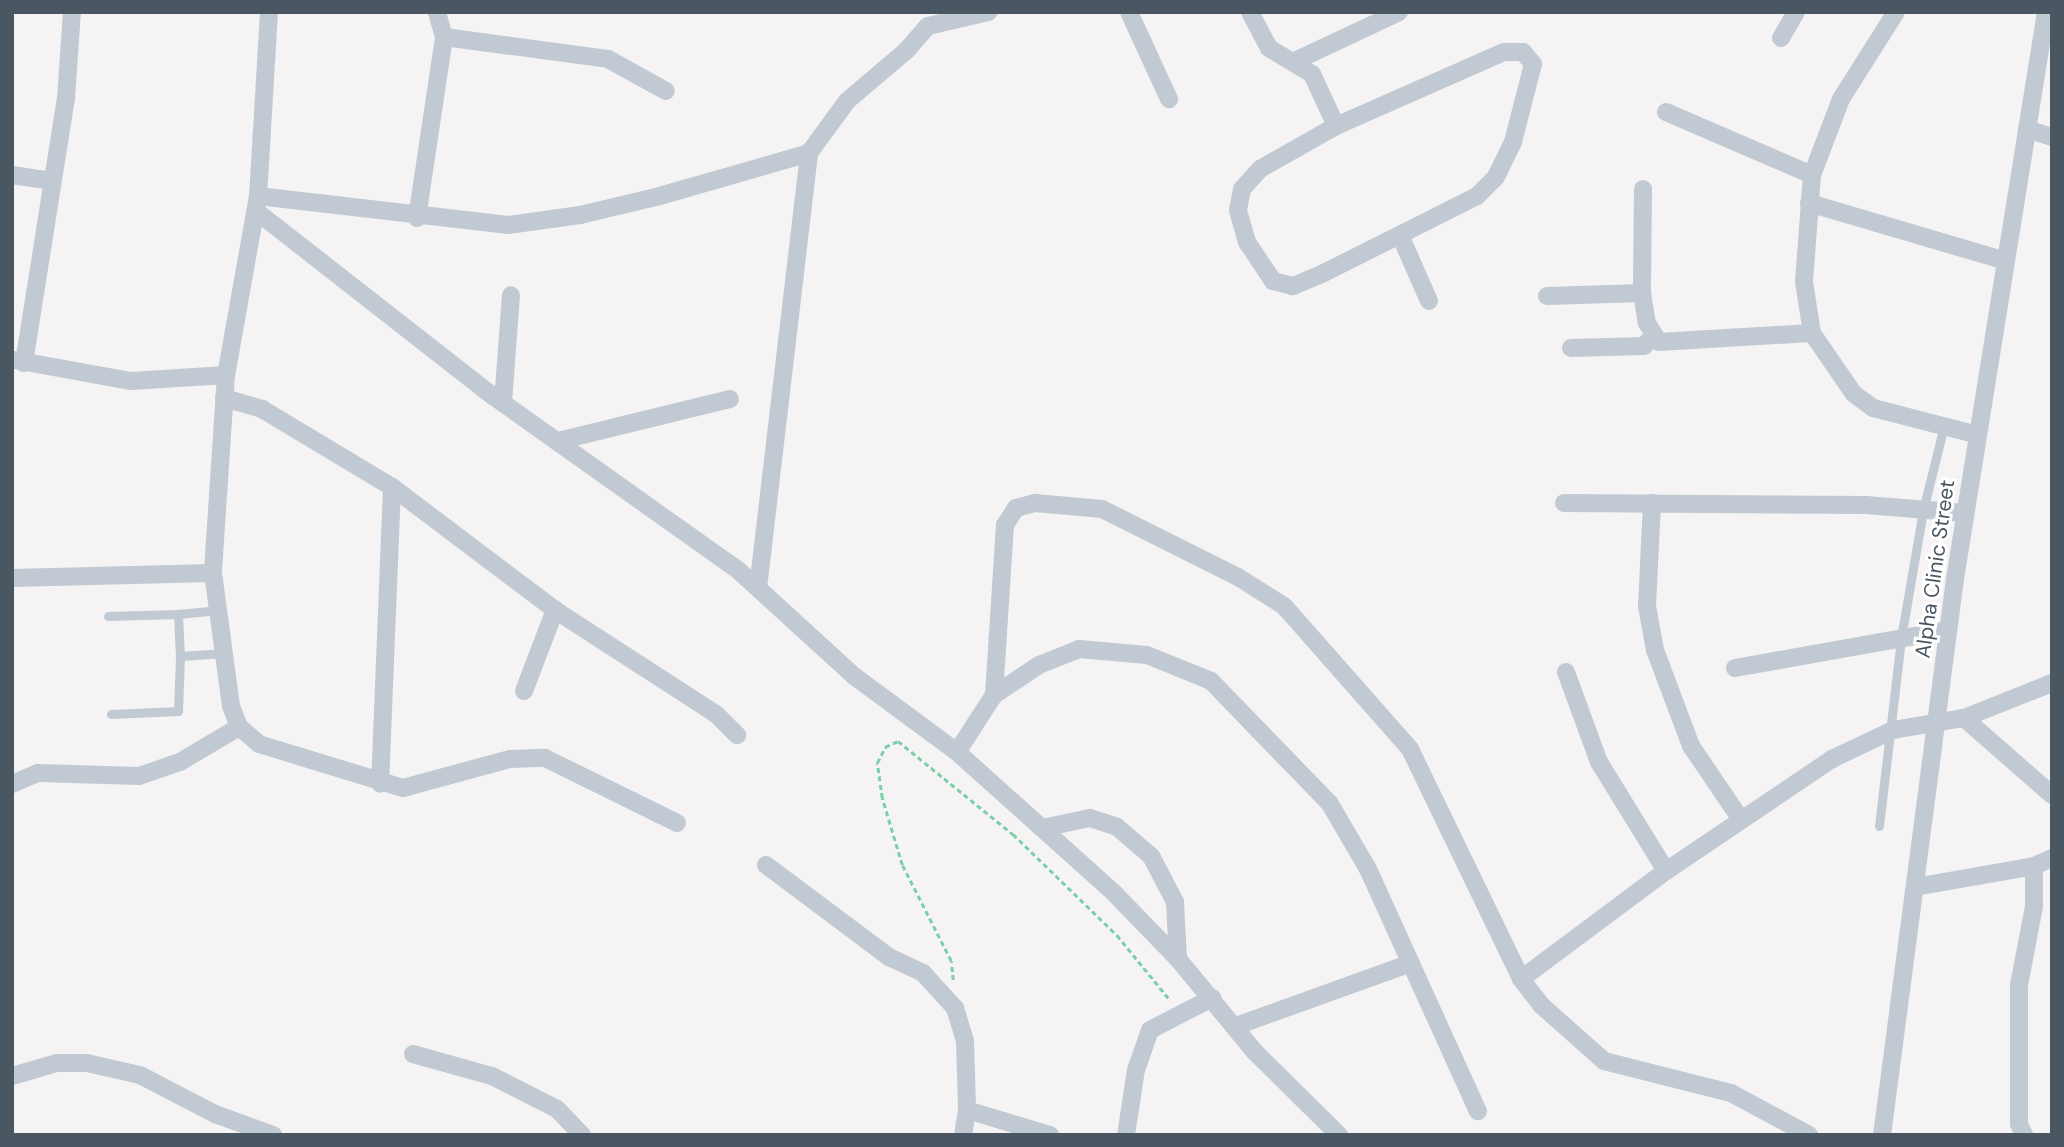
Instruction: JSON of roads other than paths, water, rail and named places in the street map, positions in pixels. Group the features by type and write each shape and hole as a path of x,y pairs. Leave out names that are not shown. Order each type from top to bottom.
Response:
{"street":[{"path":"72,12 66,99 18,361 131,381 226,375"},
{"path":"269,12 257,203 226,375 214,573 221,610 231,706 239,727 259,744 380,784 419,786 510,759 545,758 677,823"},
{"path":"417,218 444,37 438,12"},
{"path":"758,588 809,153 847,101 928,26 988,12"},
{"path":"1129,12 1169,99"},
{"path":"1250,12 1269,48 1295,61 1312,74 1336,126"},
{"path":"1295,61 1399,12"},
{"path":"1781,38 1796,12"},
{"path":"1896,12 1841,99 1812,176 1804,282 1812,333 1854,394 1873,408 1978,435"},
{"name":"Alpha Clinic Street","path":"1882,1135 1965,513 2046,12"},
{"path":"444,37 608,59 666,91"},
{"path":"1504,52 1523,52 1533,64 1513,142 1496,177 1477,196 1293,286 1273,281 1247,243 1238,210 1242,189 1260,169 1336,126 1504,52"},
{"path":"1666,112 1812,176"},
{"path":"2027,129 2052,136"},
{"path":"257,203 508,225 580,215 809,153"},
{"path":"12,175 52,181"},
{"path":"1643,188 1642,293 1653,336 1659,342 1812,333"},
{"path":"257,203 503,403 758,588 854,676 957,751 1042,828 1178,959 1254,1051 1339,1135"},
{"path":"1809,203 2006,261"},
{"path":"1400,234 1429,301"},
{"path":"1547,296 1642,293"},
{"path":"503,403 511,295"},
{"path":"1571,348 1644,346 1653,336"},
{"path":"224,398 262,409 393,487 555,610 716,714 737,735"},
{"path":"558,441 730,399"},
{"path":"380,784 393,487"},
{"path":"994,695 1005,525 1016,508 1035,503 1102,509 1238,577 1284,606 1410,749 1521,979 1541,1005 1604,1060 1731,1093 1809,1135"},
{"path":"1563,503 1652,503 1965,513"},
{"path":"1652,503 1647,606 1655,650 1691,746 1740,818"},
{"path":"12,578 214,573"},
{"path":"524,691 555,610"},
{"path":"1735,668 1948,630"},
{"path":"957,751 994,695 1039,666 1079,649 1147,655 1211,681 1330,804 1368,869 1478,1111"},
{"path":"1566,672 1599,762 1666,871"},
{"path":"1521,979 1740,818 1832,759 1893,730 1936,720 1964,718 2052,683"},
{"path":"1964,718 2052,794"},
{"path":"12,784 38,773 139,776 180,762 239,727"},
{"path":"1042,828 1090,818 1117,827 1151,856 1175,902 1178,959"},
{"path":"1915,887 2034,866 2052,858"},
{"path":"766,864 889,957 923,973 955,1008 965,1041 967,1110 963,1135"},
{"path":"2024,1135 2020,1124 2019,985 2034,906 2034,866"},
{"path":"1236,1026 1411,963"},
{"path":"1126,1135 1136,1070 1150,1030 1180,1012 1212,998"},
{"path":"413,1054 492,1076 556,1110 582,1135"},
{"path":"12,1076 57,1063 100,1066 140,1075 215,1114 273,1135"},
{"path":"967,1110 1050,1135"}],"lane":[{"path":"1879,826 1893,730 1901,638 1923,510 1944,426"},
{"path":"108,616 221,610"},
{"path":"111,714 178,711 178,614"},
{"path":"180,656 226,653"}]}
